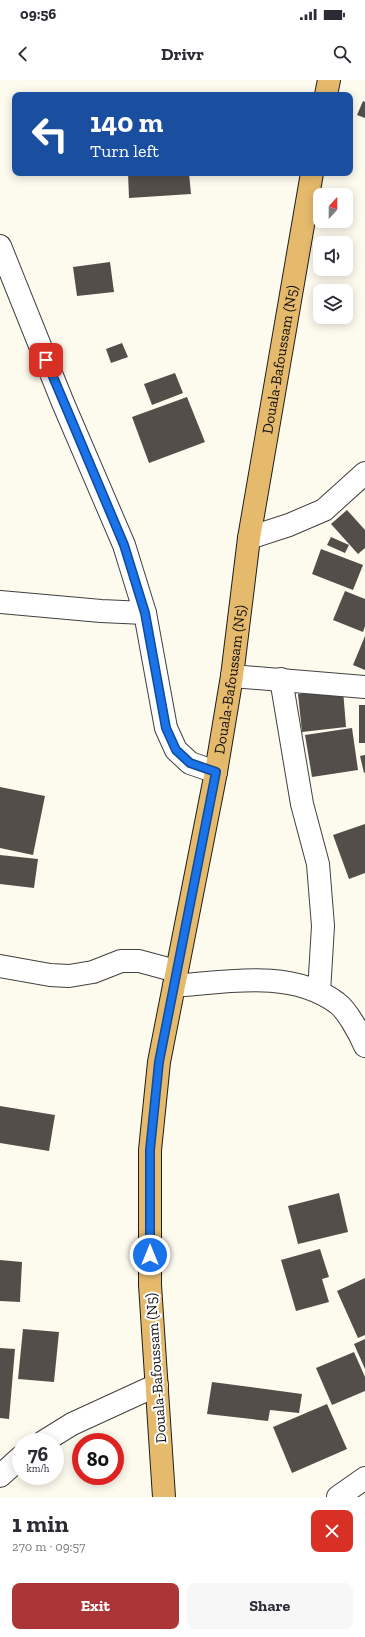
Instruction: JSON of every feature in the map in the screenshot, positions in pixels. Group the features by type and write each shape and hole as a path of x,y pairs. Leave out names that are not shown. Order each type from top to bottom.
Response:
{"highway":[{"path":"327,92 329,80"},
{"name":"Douala-Bafoussam (N5)","path":"164,1497 150,1285 150,1150 159,1062 216,772 232,676 249,538 311,176"}],"street":[{"path":"0,246 62,403 124,545 145,613 166,728 176,750 190,763 216,772"},
{"path":"249,538 290,525 324,510 365,473"},
{"path":"0,602 101,611 145,613"},
{"path":"232,676 365,687"},
{"path":"282,679 302,804 318,864 323,926 319,992"},
{"path":"0,966 50,975 69,976 93,972 122,961 139,961 175,979 276,980 319,992 338,1003 360,1034 365,1046"},
{"path":"58,1433 72,1424 157,1385"},
{"path":"0,1476 12,1465"},
{"path":"338,1497 365,1478"}],"building":[{"path":"363,101 365,102 365,118 357,115"},
{"path":"128,176 189,176 191,194 129,198"},
{"path":"110,262 114,292 77,296 73,267"},
{"path":"122,343 128,357 111,363 106,349"},
{"path":"175,373 183,393 152,405 144,384"},
{"path":"187,397 205,442 149,463 132,417"},
{"path":"347,510 365,530 365,548 358,554 331,524"},
{"path":"331,537 349,545 345,553 327,545"},
{"path":"321,549 363,565 353,590 312,574"},
{"path":"345,591 365,599 365,626 363,632 333,620"},
{"path":"365,636 365,670 353,665"},
{"path":"343,690 346,727 302,732 298,694"},
{"path":"359,705 365,705 365,743 359,743"},
{"path":"352,728 358,770 312,777 305,735"},
{"path":"365,755 365,772 364,773 360,756"},
{"path":"0,787 45,796 33,855 0,848"},
{"path":"365,824 365,873 349,879 333,835"},
{"path":"0,855 38,859 34,888 0,884"},
{"path":"0,1106 55,1115 49,1151 0,1143"},
{"path":"339,1193 348,1232 298,1244 288,1206"},
{"path":"320,1249 329,1277 322,1279 329,1302 296,1311 281,1260"},
{"path":"0,1260 22,1262 20,1302 0,1301"},
{"path":"365,1278 365,1335 358,1338 337,1291"},
{"path":"23,1329 59,1332 54,1382 18,1379"},
{"path":"365,1339 365,1369 354,1344"},
{"path":"0,1348 15,1349 9,1419 0,1418"},
{"path":"354,1352 365,1377 365,1391 332,1405 316,1368"},
{"path":"212,1382 302,1394 299,1413 270,1410 268,1421 207,1414"},
{"path":"327,1404 347,1449 292,1473 273,1427"}],"route":[{"path":"46,360 62,403 124,545 145,613 166,728 176,750 190,763 216,772 159,1062 150,1150 150,1255"}]}
